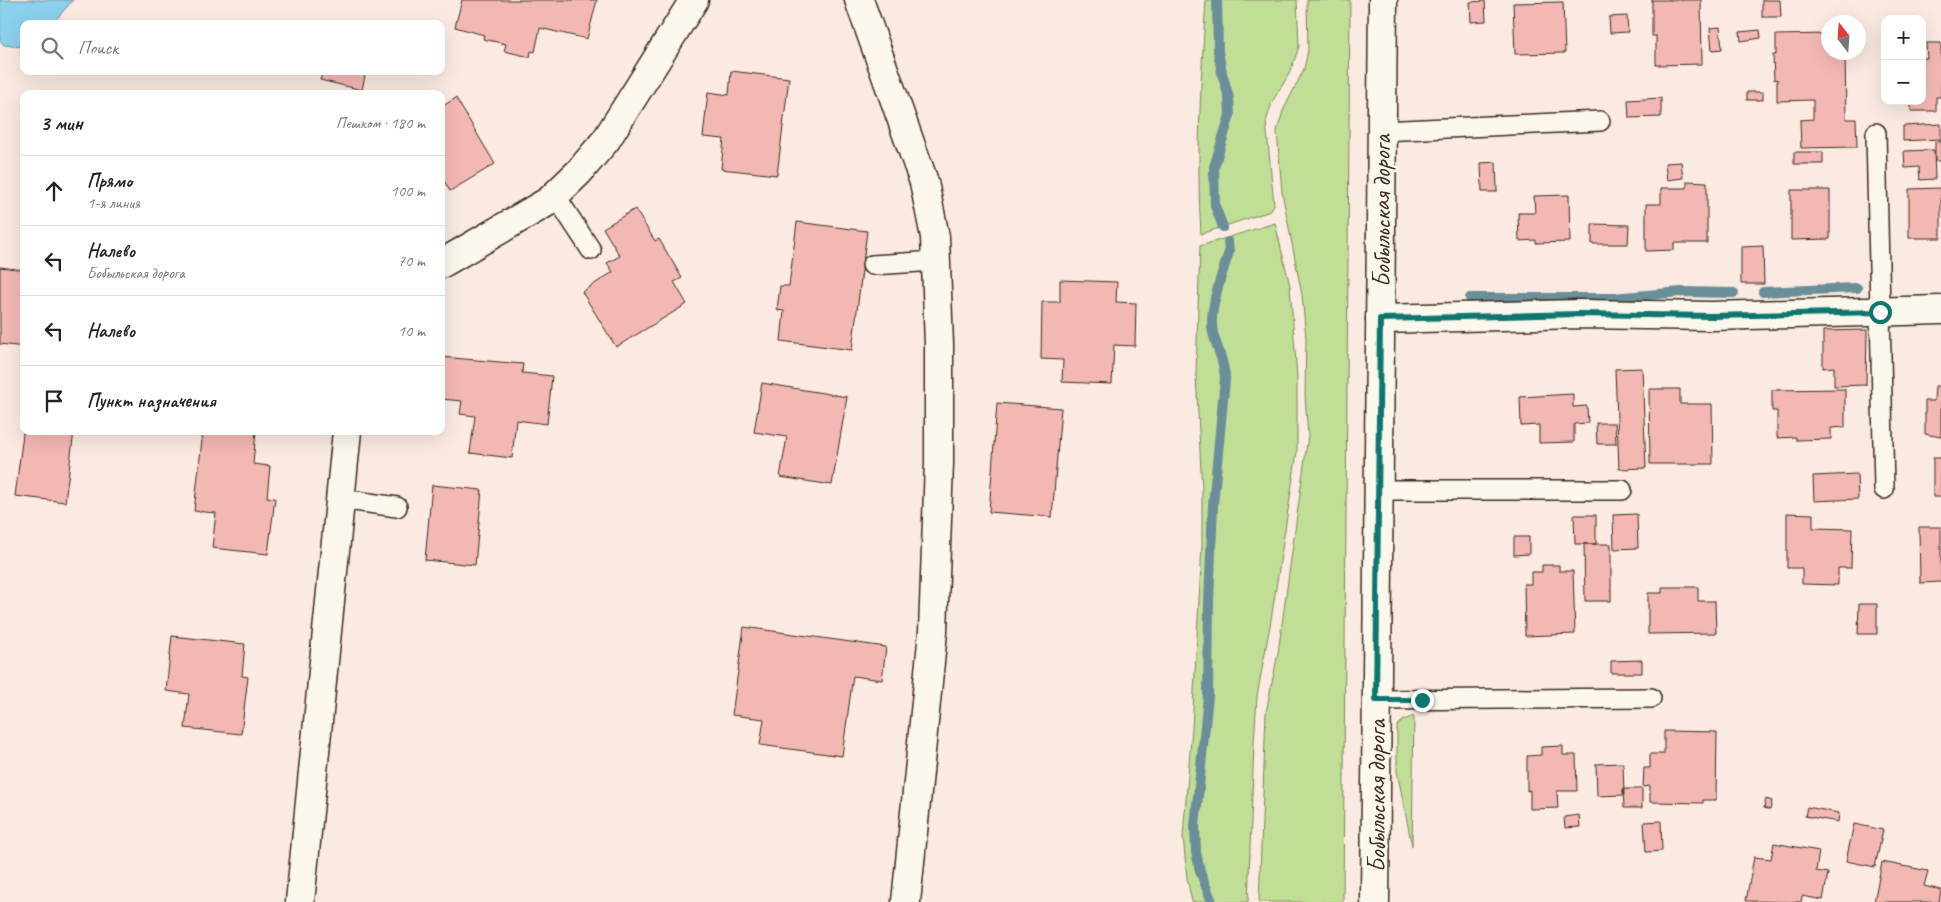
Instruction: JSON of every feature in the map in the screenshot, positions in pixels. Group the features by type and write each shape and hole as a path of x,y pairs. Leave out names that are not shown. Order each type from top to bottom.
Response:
{"street":[{"path":"445,262 549,201 579,172 606,140 694,0"},
{"path":"860,0 924,182 935,237 939,463 933,632 906,902"},
{"name":"Бобыльская дорога","path":"1375,902 1383,0"},
{"path":"1380,319 1579,314 1712,316 1941,310"},
{"path":"300,902 347,435"}],"lane":[{"path":"1382,132 1600,121"},
{"path":"1876,133 1884,488"},
{"path":"556,194 591,250"},
{"path":"872,265 936,261"},
{"path":"1378,490 1622,490"},
{"path":"340,499 396,507"},
{"path":"1376,700 1651,698"}],"green space":[{"path":"1206,0 1297,0 1299,47 1289,74 1272,102 1266,122 1274,205 1270,211 1201,234 1199,146"},
{"path":"1307,0 1350,0 1343,902 1259,902 1266,712 1278,653 1308,436 1305,396 1306,338 1302,295 1282,192 1277,131 1283,111 1304,69 1308,50"},
{"path":"1275,223 1290,286 1297,377 1297,452 1271,620 1257,696 1248,902 1192,902 1187,878 1183,836 1192,728 1202,546 1202,489 1196,374 1200,246"},
{"path":"1414,716 1412,846 1397,771 1397,726 1404,720"}],"water":[{"path":"0,0 73,0 56,20 20,20 20,47 4,45 0,40"}],"building":[{"path":"462,0 597,0 587,39 540,28 535,52 531,51 530,57 504,51 506,44 483,39 484,35 455,27"},
{"path":"1652,0 1701,0 1702,64 1656,65 1656,36 1652,36"},
{"path":"1762,0 1780,0 1781,17 1762,17"},
{"path":"1485,1 1486,21 1471,22 1470,2"},
{"path":"1563,2 1565,53 1515,54 1513,3"},
{"path":"1627,16 1628,32 1610,33 1609,17"},
{"path":"1720,27 1722,49 1712,50 1710,28"},
{"path":"1760,30 1761,38 1741,41 1740,32"},
{"path":"1821,34 1821,60 1845,60 1846,119 1856,119 1857,147 1801,148 1800,120 1813,119 1813,100 1777,101 1777,79 1774,80 1773,55 1776,55 1776,35"},
{"path":"1926,43 1941,43 1941,97 1936,97 1936,111 1911,111 1911,105 1926,105"},
{"path":"731,71 789,78 777,175 721,169 724,139 703,137 708,92 729,95"},
{"path":"322,75 365,75 362,90 320,80"},
{"path":"1747,92 1763,92 1763,100 1747,100"},
{"path":"456,98 495,164 450,191 445,183 445,105"},
{"path":"1661,98 1661,117 1629,118 1628,100"},
{"path":"1941,124 1941,139 1903,141 1903,126"},
{"path":"1941,141 1941,161 1935,161 1935,142"},
{"path":"1934,150 1935,179 1920,180 1919,167 1905,168 1904,151"},
{"path":"1794,152 1823,152 1823,164 1794,164"},
{"path":"1496,162 1497,192 1482,192 1481,163"},
{"path":"1681,162 1683,178 1667,180 1665,163"},
{"path":"1687,181 1707,182 1707,243 1674,243 1674,250 1646,251 1646,204 1661,204 1661,188 1687,188"},
{"path":"1941,188 1941,238 1909,238 1909,189"},
{"path":"1791,190 1830,190 1830,239 1791,240"},
{"path":"1569,195 1570,242 1536,243 1536,240 1519,241 1518,213 1535,213 1534,196"},
{"path":"635,209 655,241 659,239 682,278 674,282 687,304 616,347 582,292 613,272 607,263 620,256 603,228"},
{"path":"797,222 867,231 852,350 781,341 784,311 777,310 780,286 789,286"},
{"path":"1592,224 1629,225 1628,244 1592,244"},
{"path":"1763,246 1764,284 1741,284 1741,247"},
{"path":"0,267 20,270 20,346 0,344"},
{"path":"1060,280 1117,282 1116,302 1136,303 1135,346 1114,345 1112,384 1062,382 1063,360 1041,359 1042,302 1060,302"},
{"path":"1867,330 1866,385 1834,386 1834,367 1823,368 1823,331"},
{"path":"445,357 523,364 522,373 552,376 547,424 516,420 512,458 470,453 475,416 460,414 462,401 445,399"},
{"path":"1642,368 1646,468 1619,469 1615,369"},
{"path":"762,383 847,397 832,485 780,477 787,437 754,432"},
{"path":"1935,386 1941,386 1941,437 1925,434 1925,401 1934,401"},
{"path":"1649,389 1680,389 1680,404 1712,404 1713,464 1650,464"},
{"path":"1845,389 1845,427 1831,428 1831,439 1796,440 1796,437 1777,438 1777,411 1772,411 1772,390"},
{"path":"1573,394 1573,407 1587,406 1588,423 1574,424 1574,442 1539,443 1539,425 1521,426 1520,397"},
{"path":"997,403 1061,408 1052,517 989,512"},
{"path":"1596,423 1615,423 1616,444 1597,444"},
{"path":"23,435 73,435 65,502 15,496"},
{"path":"203,435 256,435 253,464 270,466 267,497 275,498 268,554 212,548 216,513 194,511"},
{"path":"1933,458 1941,458 1941,497 1933,497"},
{"path":"1857,474 1858,499 1814,501 1813,476"},
{"path":"432,485 482,490 475,565 425,560"},
{"path":"1787,513 1813,514 1813,528 1852,529 1851,568 1838,568 1838,585 1802,584 1802,568 1787,568"},
{"path":"1637,514 1638,548 1614,549 1613,515"},
{"path":"1574,515 1596,515 1596,544 1575,544"},
{"path":"1919,527 1941,527 1941,582 1920,583"},
{"path":"1514,537 1529,537 1529,554 1514,555"},
{"path":"1584,544 1611,544 1611,601 1585,601"},
{"path":"1542,565 1559,565 1559,571 1573,571 1575,634 1525,636 1524,584 1531,584 1531,572 1542,572"},
{"path":"1662,587 1698,587 1698,601 1715,601 1716,633 1648,634 1648,593 1662,593"},
{"path":"1859,604 1877,604 1877,634 1858,634"},
{"path":"744,627 886,647 882,680 853,676 842,756 760,745 764,719 732,715"},
{"path":"172,636 245,644 242,676 248,677 241,734 185,728 189,694 166,691"},
{"path":"1642,660 1642,673 1611,673 1611,661"},
{"path":"1664,731 1717,732 1716,800 1703,800 1703,803 1650,802 1650,786 1643,787 1644,768 1650,768 1650,754 1664,754"},
{"path":"1563,746 1563,755 1576,755 1577,791 1557,791 1558,808 1530,809 1530,790 1527,791 1527,756 1541,755 1541,747"},
{"path":"1623,763 1624,795 1597,796 1596,764"},
{"path":"1623,789 1642,789 1642,808 1624,808"},
{"path":"1766,799 1772,801 1770,810 1764,808"},
{"path":"1807,807 1839,813 1838,822 1805,816"},
{"path":"1579,815 1580,827 1565,828 1564,817"},
{"path":"1661,821 1662,851 1646,852 1644,822"},
{"path":"1854,824 1883,830 1875,867 1846,861"},
{"path":"1774,843 1819,851 1816,871 1828,873 1823,900 1802,896 1801,902 1746,901 1754,857 1771,859"},
{"path":"1882,862 1928,871 1924,886 1941,890 1939,902 1874,902"}],"waterway":[{"path":"1217,0 1218,51 1229,98 1230,115 1214,167 1215,206 1223,227"},
{"path":"1212,902 1200,871 1196,852 1195,826 1208,696 1213,505 1225,379 1222,361 1213,333 1212,314 1216,292 1229,252 1228,242"},
{"path":"1763,292 1857,288"},
{"path":"1470,298 1613,298 1681,292 1734,293"}],"route":[{"path":"1422,700 1376,700 1380,319 1579,314 1712,316 1880,312"}]}
